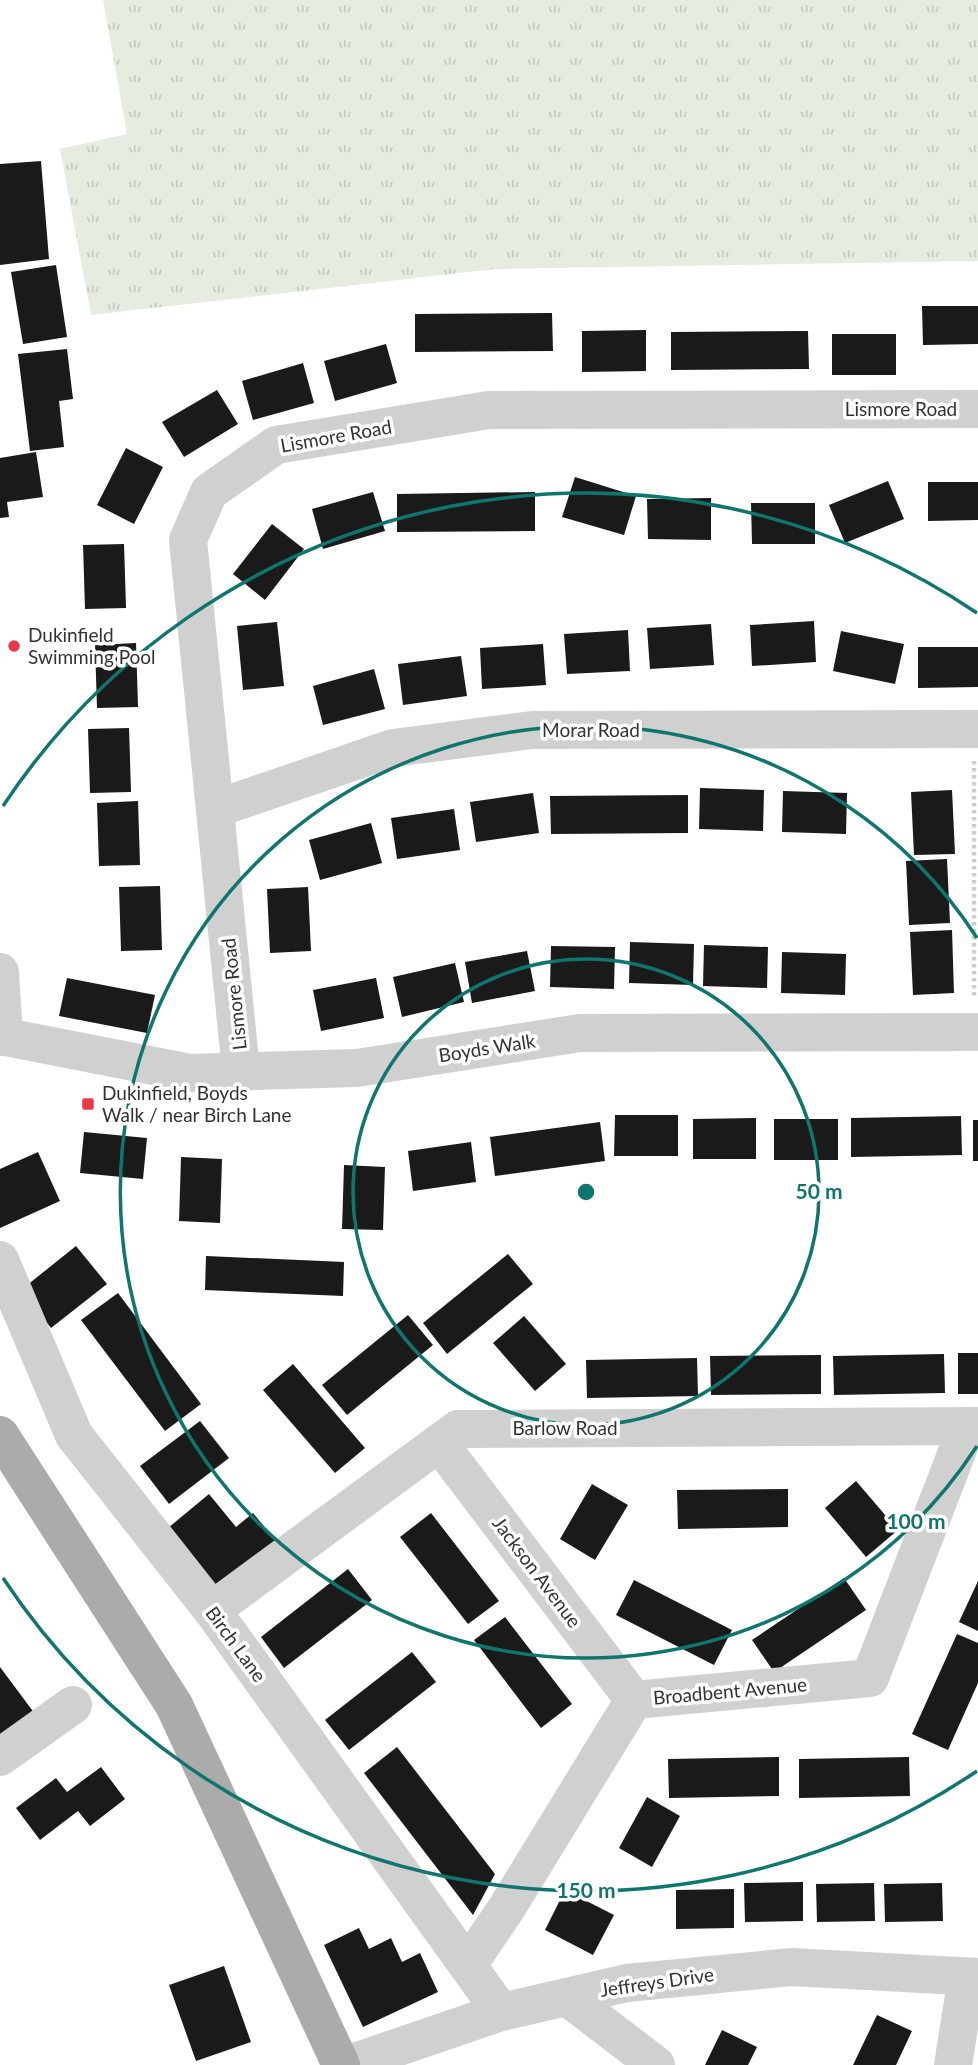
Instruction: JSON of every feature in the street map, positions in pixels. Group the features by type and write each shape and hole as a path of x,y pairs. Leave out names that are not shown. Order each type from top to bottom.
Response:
{"main road":[{"path":"0,1435 174,1705 344,2065"}],"street":[{"name":"Lismore Road","path":"242,1071 188,540 209,492 276,445 489,410 978,409"},
{"name":"Morar Road","path":"215,809 393,748 532,730 976,729"},
{"path":"0,972 2,1036"},
{"name":"Boyds Walk","path":"2,1036 190,1073 357,1068 580,1033 976,1032"},
{"name":"Birch Lane","path":"0,1260 74,1435 212,1610 501,2012"},
{"name":"Barlow Road","path":"212,1610 458,1429 972,1426"},
{"name":"Broadbent Avenue","path":"468,1965 634,1700 870,1678 972,1426"},
{"name":"Jackson Avenue","path":"439,1443 634,1700"},
{"path":"0,1758 74,1705"},
{"name":"Jeffreys Drive","path":"344,2065 501,2012 627,1983 792,1967 972,1977"},
{"path":"953,2065 972,1977"},
{"path":"567,1997 656,2065"}],"path":[{"path":"976,729 976,1032"}],"green space":[{"path":"103,0 978,0 978,261 495,269 91,315 60,149 127,134"}],"building":[{"path":"41,161 49,259 0,265 0,164"},
{"path":"56,265 67,337 23,344 11,272"},
{"path":"922,306 978,306 978,344 923,345"},
{"path":"552,313 553,351 415,352 415,314"},
{"path":"646,330 646,371 582,372 582,331"},
{"path":"808,331 809,369 671,370 671,332"},
{"path":"832,334 896,334 896,375 832,375"},
{"path":"386,344 397,383 335,401 324,361"},
{"path":"67,349 73,399 59,401 64,447 30,451 18,354"},
{"path":"303,363 314,403 253,420 242,381"},
{"path":"217,390 238,424 184,457 162,422"},
{"path":"126,448 163,467 134,524 97,505"},
{"path":"36,452 43,497 7,502 9,517 0,518 0,458"},
{"path":"575,477 636,496 624,535 562,517"},
{"path":"888,481 904,519 845,543 829,505"},
{"path":"928,482 978,482 978,520 928,521"},
{"path":"373,492 385,531 323,549 312,509"},
{"path":"535,492 535,531 397,532 397,494"},
{"path":"711,498 711,540 648,539 647,499"},
{"path":"751,503 815,503 815,544 752,544"},
{"path":"272,524 304,549 265,600 233,574"},
{"path":"124,544 126,608 85,609 83,545"},
{"path":"814,621 816,662 752,666 750,625"},
{"path":"277,622 284,686 243,690 237,626"},
{"path":"711,624 714,665 650,669 647,628"},
{"path":"628,630 630,671 567,674 564,634"},
{"path":"841,631 904,644 895,684 833,671"},
{"path":"136,643 138,707 97,708 95,645"},
{"path":"543,644 546,685 482,689 480,648"},
{"path":"918,647 978,647 978,687 918,688"},
{"path":"461,656 467,696 403,705 398,664"},
{"path":"374,669 385,709 323,725 313,686"},
{"path":"129,728 131,792 90,793 88,729"},
{"path":"700,788 764,790 763,831 699,829"},
{"path":"952,790 955,854 914,855 911,792"},
{"path":"783,791 847,793 846,834 782,832"},
{"path":"533,793 539,833 476,842 470,802"},
{"path":"688,795 688,833 551,834 550,796"},
{"path":"138,801 140,865 99,866 97,803"},
{"path":"454,809 460,850 397,859 391,818"},
{"path":"371,823 382,863 320,880 309,840"},
{"path":"947,859 950,923 909,925 906,861"},
{"path":"160,886 162,950 121,951 119,887"},
{"path":"308,887 311,951 270,953 267,889"},
{"path":"952,930 954,993 913,995 910,932"},
{"path":"630,942 694,944 693,985 629,983"},
{"path":"704,945 768,947 767,988 703,986"},
{"path":"551,946 615,947 614,989 550,987"},
{"path":"527,951 535,991 472,1003 465,962"},
{"path":"782,952 846,954 845,995 781,993"},
{"path":"455,963 464,1002 402,1017 393,977"},
{"path":"67,978 155,995 147,1033 59,1016"},
{"path":"376,978 384,1018 321,1031 313,990"},
{"path":"615,1115 678,1115 678,1156 614,1156"},
{"path":"961,1116 962,1155 851,1157 851,1118"},
{"path":"756,1118 756,1159 693,1159 693,1119"},
{"path":"774,1119 838,1119 838,1160 774,1160"},
{"path":"973,1120 978,1120 978,1161 973,1161"},
{"path":"600,1122 605,1161 495,1176 490,1137"},
{"path":"84,1132 147,1138 143,1179 80,1173"},
{"path":"471,1142 476,1182 413,1191 408,1151"},
{"path":"38,1152 60,1201 0,1228 0,1169"},
{"path":"181,1157 222,1159 220,1223 179,1221"},
{"path":"344,1165 385,1167 383,1230 342,1229"},
{"path":"76,1246 107,1284 51,1328 21,1290"},
{"path":"508,1254 533,1284 447,1354 423,1323"},
{"path":"206,1256 344,1262 343,1296 205,1290"},
{"path":"118,1293 201,1404 165,1431 81,1320"},
{"path":"408,1315 433,1345 347,1415 322,1385"},
{"path":"524,1316 566,1364 535,1391 493,1343"},
{"path":"958,1353 978,1353 978,1394 958,1394"},
{"path":"944,1354 945,1393 834,1395 833,1356"},
{"path":"821,1355 821,1394 711,1395 710,1356"},
{"path":"697,1358 698,1396 587,1398 586,1360"},
{"path":"293,1364 365,1448 335,1473 263,1390"},
{"path":"200,1421 229,1458 169,1504 140,1466"},
{"path":"856,1481 898,1530 866,1557 825,1508"},
{"path":"592,1484 628,1505 595,1560 560,1539"},
{"path":"788,1489 788,1527 678,1529 677,1490"},
{"path":"209,1494 236,1527 253,1513 276,1541 217,1589 168,1528"},
{"path":"431,1513 499,1601 468,1624 400,1537"},
{"path":"348,1569 372,1600 284,1668 261,1637"},
{"path":"844,1578 866,1610 774,1672 752,1640"},
{"path":"634,1580 732,1630 714,1665 616,1615"},
{"path":"978,1581 978,1631 959,1622"},
{"path":"505,1617 572,1704 541,1728 474,1640"},
{"path":"957,1634 978,1643 978,1683 948,1750 912,1734"},
{"path":"412,1652 436,1682 349,1750 325,1720"},
{"path":"0,1667 41,1722 0,1746"},
{"path":"397,1747 495,1874 473,1915 364,1773"},
{"path":"779,1757 779,1796 669,1798 668,1759"},
{"path":"909,1757 910,1796 799,1798 799,1759"},
{"path":"101,1767 125,1799 90,1826 78,1811 40,1840 16,1808 56,1778 67,1792"},
{"path":"647,1797 680,1816 652,1867 619,1848"},
{"path":"803,1882 803,1921 745,1922 744,1883"},
{"path":"874,1883 875,1921 817,1922 816,1884"},
{"path":"942,1883 943,1921 885,1922 884,1884"},
{"path":"734,1889 734,1928 676,1929 676,1890"},
{"path":"565,1890 614,1915 593,1955 545,1930"},
{"path":"359,1928 369,1949 391,1938 402,1962 420,1953 438,1992 363,2027 324,1945"},
{"path":"224,1966 251,2042 196,2061 169,1985"},
{"path":"877,2015 912,2031 896,2065 853,2065"},
{"path":"722,2030 757,2047 748,2065 705,2065"}],"place":[{"name":"Dukinfield Swimming Pool","path":"14,646"},
{"name":"Dukinfield, Boyds Walk / near Birch Lane","path":"88,1104"}]}
